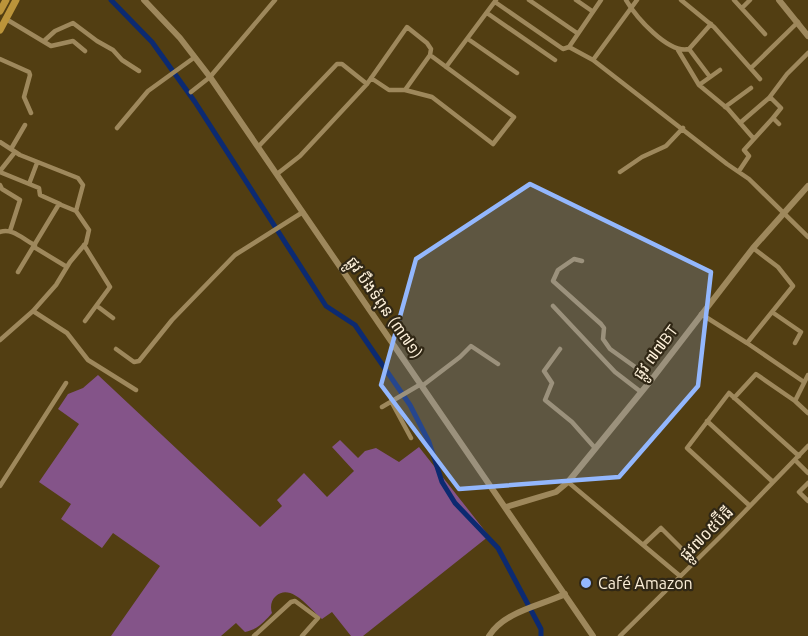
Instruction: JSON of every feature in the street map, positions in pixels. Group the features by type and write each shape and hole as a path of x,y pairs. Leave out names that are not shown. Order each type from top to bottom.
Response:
{"main road":[{"path":"0,11 6,0"},
{"path":"0,30 16,0"},
{"name":"ផ្លូវ បឹងទំពុន (៣៧១)","path":"144,0 210,77 593,636"},
{"path":"779,0 808,36"},
{"name":"ផ្លូវ ៧៧BT","path":"506,507 556,492 568,482 652,379 753,248 808,186"},
{"path":"489,636 498,625 520,612 565,594"}],"street":[{"path":"191,92 210,77 275,0"},
{"path":"529,0 577,33"},
{"path":"576,0 592,11"},
{"path":"446,67 496,1 563,49 569,47 601,0"},
{"path":"626,0 649,29 678,50 699,85 725,107 754,139"},
{"path":"593,60 637,0"},
{"path":"681,0 711,24 760,79"},
{"path":"734,0 765,34"},
{"path":"742,8 750,0"},
{"path":"487,13 555,60"},
{"path":"6,19 51,46 73,41 86,51"},
{"path":"751,68 798,22"},
{"path":"44,41 55,31 73,23 139,71"},
{"path":"678,50 689,49 711,24"},
{"path":"277,174 300,156 367,84 407,27 428,43 431,49 430,55 405,90"},
{"path":"468,39 517,73"},
{"path":"569,47 593,60 739,171 765,193 808,237"},
{"path":"689,49 710,77"},
{"path":"740,123 770,96 787,74 808,53"},
{"path":"371,78 389,90 405,90 432,97 493,144 514,117 430,55"},
{"path":"117,128 148,92 195,57"},
{"path":"0,59 30,75 24,97 31,113"},
{"path":"258,147 337,64 342,64 367,84"},
{"path":"699,85 720,70"},
{"path":"725,107 751,88"},
{"path":"739,171 749,156 744,150 781,108 770,96"},
{"path":"773,118 779,124"},
{"path":"0,340 33,311 56,285 88,240 89,230 76,211 41,196 40,189 0,171 13,151 25,125"},
{"path":"620,172 642,157 666,146 683,128"},
{"path":"0,142 37,163 81,181 82,188 76,211"},
{"path":"29,184 37,163"},
{"path":"0,185 2,189 20,200 10,231"},
{"path":"18,272 60,204"},
{"path":"116,349 134,362 139,361 172,320 235,255 303,212"},
{"path":"0,232 10,231 67,267"},
{"path":"84,246 110,287 85,321"},
{"path":"747,343 793,286 778,267 753,248"},
{"path":"582,261 574,259 560,269 553,281 601,324 604,328 603,339 610,349 652,379"},
{"path":"96,306 113,318"},
{"path":"553,306 615,372 641,392"},
{"path":"33,311 69,335 87,360 136,390"},
{"path":"772,312 801,332 795,343"},
{"path":"701,314 804,382"},
{"path":"382,406 422,385 471,346 498,364"},
{"path":"560,349 544,371 552,383 545,400 572,422 596,448"},
{"path":"734,398 756,374 795,401 808,413"},
{"path":"795,401 808,375"},
{"path":"0,486 66,383"},
{"path":"750,506 688,450 688,445 729,393 797,458 808,473"},
{"path":"391,401 411,438"},
{"path":"707,421 773,482"},
{"name":"ផ្លូវ៧០៥ប៊ីធី","path":"620,636 808,446"},
{"path":"568,482 680,576"},
{"path":"808,483 799,492 808,501"},
{"path":"643,545 661,528 695,562"},
{"path":"254,636 295,601 318,618 302,636"}],"highlighted area":[{"path":"530,184 711,272 698,386 619,477 459,489 381,385 416,259"}],"shaded area":[{"path":"98,375 260,527 282,506 277,500 304,473 327,497 354,471 332,447 340,440 358,458 365,451 376,448 399,462 419,447 489,536 363,636 351,636 332,612 322,619 300,599 288,592 274,598 271,604 272,613 260,625 245,632 236,623 221,636 111,636 160,566 113,533 102,548 61,519 71,504 39,482 79,424 58,409 68,394 83,388"}],"waterway":[{"path":"111,0 152,42 195,102 326,306 355,325 410,405 429,442 442,482 455,503 498,548 541,629 541,636"}],"place":[{"name":"Café Amazon","path":"586,583"}]}
